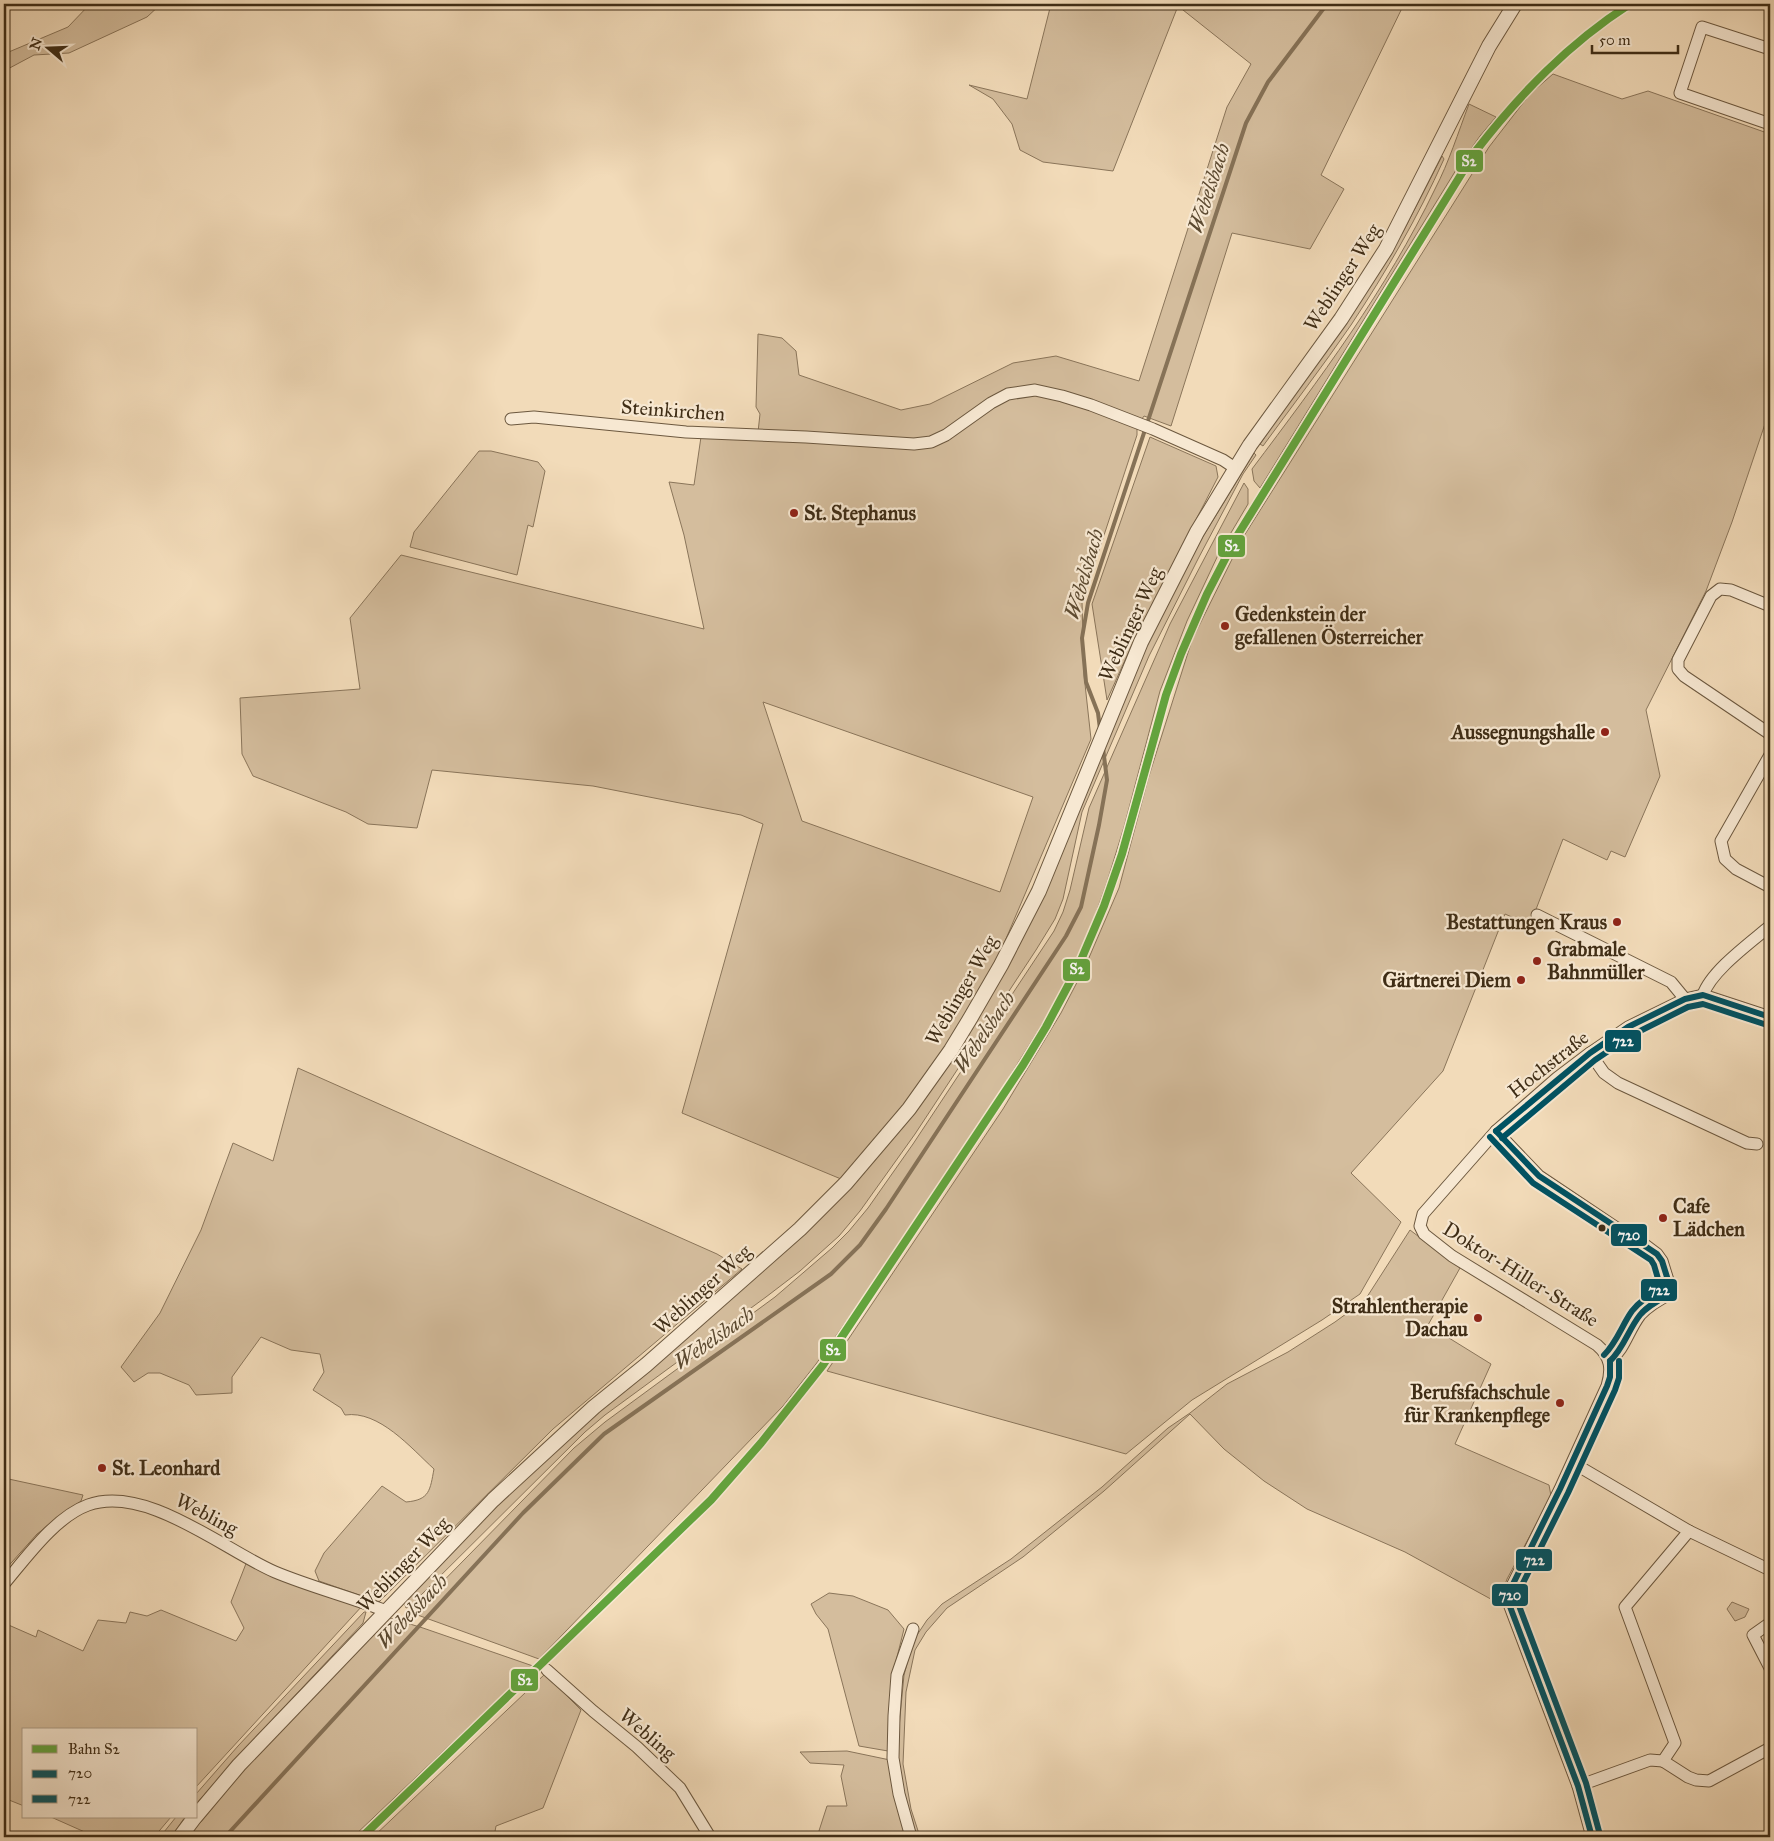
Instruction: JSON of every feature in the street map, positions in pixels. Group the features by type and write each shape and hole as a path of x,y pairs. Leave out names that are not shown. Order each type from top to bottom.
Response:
{"street":[{"name":"Weblinger Weg","path":"198,1815 239,1765 493,1500 594,1407 646,1365 800,1229 846,1183 909,1109 951,1050 1001,965 1038,891 1141,642 1197,532 1235,468 1341,319 1386,249 1489,46 1515,4"},
{"path":"1770,49 1702,27 1680,93 1770,124"},
{"name":"Steinkirchen","path":"511,419 534,417 686,432 914,444 931,442 946,435 991,403 1008,394 1035,390 1062,396 1153,429 1223,460 1235,468"},
{"path":"1770,606 1731,590 1720,589 1711,596 1678,660 1678,670 1770,734"},
{"path":"1770,755 1721,841 1725,859 1730,864 1770,887"},
{"path":"1538,915 1670,982 1685,999"},
{"path":"1770,926 1716,974 1703,995 1770,1017"},
{"name":"Hochstraße","path":"1420,1226 1423,1214 1496,1131 1590,1053 1628,1027 1685,999 1703,995"},
{"path":"1590,1053 1604,1073 1618,1083 1747,1143 1757,1144"},
{"path":"1496,1131 1539,1176 1657,1254 1662,1261 1672,1293 1652,1304 1640,1316 1620,1352 1610,1361 1610,1377 1607,1386 1573,1463 1511,1588 1509,1604 1578,1786 1592,1837"},
{"name":"Doktor-Hiller-Straße","path":"1420,1226 1424,1234 1452,1256 1597,1345 1610,1361"},
{"path":"1573,1463 1690,1531 1770,1570"},
{"name":"Webling","path":"4,1584 50,1530 87,1505 105,1500 120,1500 165,1512 275,1572 386,1611"},
{"path":"1663,1761 1675,1743 1625,1607 1690,1531"},
{"path":"1770,1623 1753,1635 1770,1668"},
{"path":"911,1837 899,1794 893,1758 897,1675 913,1629"},
{"name":"Webling","path":"547,1670 592,1711 637,1747 680,1788 704,1831 710,1837"},
{"path":"1578,1786 1650,1760 1663,1761 1688,1777 1709,1781 1770,1748"},
{"name":"Weblinger Weg","path":"180,1837 195,1818"}],"shaded area":[{"path":"90,4 161,4 147,17 69,53 34,55 4,71 4,54 68,27"},
{"path":"1051,4 1404,4 1321,175 1344,189 1310,249 1232,233 1171,426 1144,416 1137,426 1137,435 1082,602 1084,675 1091,739 988,981 946,1048 904,1106 841,1179 682,1113 763,824 741,815 593,786 432,770 417,828 368,824 346,812 253,776 242,754 240,698 360,689 350,618 401,555 704,629 684,535 669,482 694,485 702,430 758,432 760,414 756,407 758,334 782,338 796,351 799,375 901,410 930,404 1013,363 1056,356 1139,381 1227,107 1251,64 1178,6 1113,171 1043,162 1020,150 1012,124 993,99 969,85 1027,99","holes":["763,702 1033,797 1000,892 802,821"]},
{"path":"1553,74 1622,99 1648,91 1770,134 1770,409 1732,522 1706,591 1646,710 1660,776 1625,857 1611,851 1607,860 1563,839 1530,925 1505,914 1443,1071 1351,1173 1401,1222 1360,1294 1322,1320 1192,1400 1126,1454 827,1371 1003,1109 1061,1013 1085,967 1119,888 1148,779 1192,640 1242,539 1489,147 1530,94"},
{"path":"1469,104 1496,117 1456,170 1260,488 1254,481 1252,469 1327,368 1396,262 1440,179"},
{"path":"1442,156 1444,159 1423,202 1377,285 1351,325 1263,446 1260,444 1403,232"},
{"path":"1150,437 1216,466 1218,477 1135,638 1107,700 1092,604"},
{"path":"479,451 491,451 538,462 545,471 533,527 528,525 517,575 410,547 414,532"},
{"path":"1254,453 1256,455 1243,474 1149,656 1082,812 1063,899 1055,919 915,1134 860,1211 839,1236 800,1271 605,1415 585,1432 406,1608 407,1597 468,1532 567,1437 779,1256 976,1023 1151,633 1193,553"},
{"path":"1244,483 1248,489 1248,504 1219,553 1187,621 1160,691 1124,827 1107,882 1087,938 1059,997 993,1103 816,1364 783,1406 539,1659 412,1613 574,1448 605,1422 775,1297 832,1248 868,1208 913,1144 1054,931 1070,890 1089,808 1170,624"},
{"path":"298,1068 717,1254 742,1269 553,1429 379,1602 319,1581 315,1571 324,1553 382,1486 406,1502 414,1501 428,1493 434,1469 405,1441 382,1424 358,1415 345,1415 341,1408 313,1390 324,1372 320,1354 291,1350 261,1337 232,1377 232,1393 196,1395 189,1385 160,1373 148,1373 134,1382 121,1367 160,1313 201,1230 233,1143 273,1161"},
{"path":"1410,1230 1460,1268 1428,1325 1491,1364 1455,1444 1549,1485 1551,1496 1507,1579 1498,1603 1405,1552 1307,1509 1264,1481 1224,1449 1190,1414 1104,1491 1023,1557 947,1608 926,1632 915,1650 906,1692 903,1764 911,1809 920,1837 916,1837 900,1785 897,1749 904,1675 913,1641 927,1620 942,1604 1011,1559 1102,1487 1168,1428 1227,1384 1288,1352 1365,1300"},
{"path":"4,1478 83,1495 81,1501 37,1534 4,1571"},
{"path":"247,1561 363,1605 198,1785 198,1728 22,1728 22,1805 4,1798 4,1623 36,1637 38,1630 83,1651 98,1620 126,1623 130,1612 147,1616 161,1610 236,1641 244,1628 231,1602"},
{"path":"829,1593 853,1596 888,1610 904,1629 892,1677 888,1751 859,1746 828,1629 811,1604"},
{"path":"1732,1602 1749,1609 1745,1617 1735,1621 1727,1609"},
{"path":"366,1612 363,1623 198,1802 198,1792 238,1746"},
{"path":"387,1617 533,1666 353,1837 188,1837 252,1760"},
{"path":"545,1674 581,1710 543,1808 496,1826 494,1837 373,1837"},
{"path":"847,1751 890,1760 905,1837 817,1837 827,1806 847,1806 841,1776 844,1765 810,1763 800,1752"},
{"path":"53,1818 170,1818 154,1837 96,1837"},
{"path":"175,1818 184,1818 171,1837 160,1837"}],"waterway":[{"name":"Webelsbach","path":"1100,729 1098,713 1086,682 1082,638 1088,603 1246,123 1268,82 1327,4"},
{"name":"Webelsbach","path":"225,1837 523,1513 604,1434 831,1274 860,1245 886,1209 1066,936 1081,907 1107,780 1103,748"}],"rail line":[{"name":"S2","path":"362,1837 711,1500 761,1443 823,1365 1023,1065 1078,967 1104,906 1122,854 1166,695 1181,654 1207,594 1237,536 1475,152 1509,110 1546,71 1607,19 1630,4"}],"transit line":[{"name":"720","path":"1496,1131 1590,1053 1628,1027 1685,999 1703,995 1770,1017"},
{"name":"722","path":"1502,1138 1595,1060 1632,1035 1688,1007 1703,1004 1767,1025"},
{"name":"720","path":"1496,1131 1539,1176 1657,1254 1662,1261 1672,1293 1643,1311 1610,1361"},
{"name":"722","path":"1490,1137 1533,1183 1651,1260 1654,1265 1661,1289 1638,1304 1604,1355"},
{"name":"720","path":"1592,1837 1578,1786 1509,1604 1511,1588 1560,1489 1607,1386 1610,1377 1610,1361"},
{"name":"722","path":"1600,1835 1586,1783 1518,1603 1519,1591 1568,1493 1615,1390 1619,1378 1619,1361"}],"place":[{"name":"St. Stephanus","path":"794,513"},
{"name":"Gedenkstein der gefallenen Österreicher","path":"1225,626"},
{"name":"Aussegnungshalle","path":"1605,732"},
{"name":"Bestattungen Kraus","path":"1617,922"},
{"name":"Grabmale Bahnmüller","path":"1537,961"},
{"name":"Gärtnerei Diem","path":"1521,980"},
{"name":"Cafe Lädchen","path":"1663,1218"},
{"name":"Strahlentherapie Dachau","path":"1478,1318"},
{"name":"Berufsfachschule für Krankenpflege","path":"1560,1403"},
{"name":"St. Leonhard","path":"102,1468"}]}
